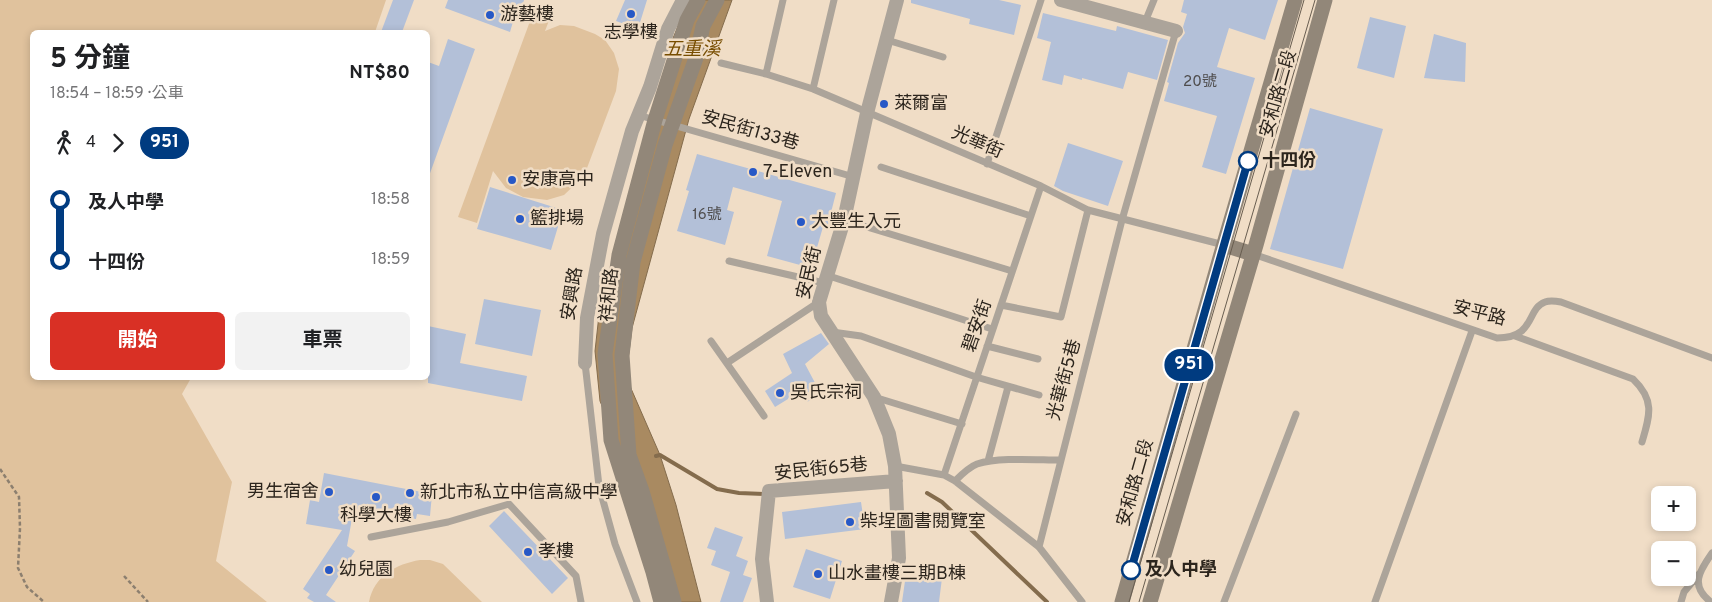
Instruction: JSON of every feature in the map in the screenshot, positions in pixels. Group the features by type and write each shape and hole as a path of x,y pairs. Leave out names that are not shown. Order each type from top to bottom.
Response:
{"main road":[{"name":"祥和路","path":"661,602 611,440 605,354 619,255 655,120 687,20 698,0"},
{"name":"祥和路","path":"674,602 642,490 629,456 622,355 633,262 672,124 696,58 703,26 718,0"},
{"name":"安和路二段","path":"1122,602 1295,0"},
{"name":"安和路二段","path":"1150,602 1253,254 1325,0"},
{"path":"1224,245 1253,254"}],"street":[{"name":"安興路","path":"585,363 587,318 601,242 632,131 650,87 668,29 683,0"},
{"name":"安民街","path":"891,602 899,558 895,466 889,434 874,397 821,316 819,302 844,220 867,113 896,0"},
{"path":"1061,0 1176,31"},
{"name":"安民街65巷","path":"768,602 762,559 769,490 896,481"}],"lane":[{"path":"766,74 783,0"},
{"path":"813,89 834,0"},
{"path":"988,164 1041,0"},
{"path":"1145,22 1154,0"},
{"name":"光華街5巷","path":"1039,547 1122,220 1176,31"},
{"path":"887,40 943,56"},
{"name":"光華街","path":"720,63 766,74 813,89 1041,186 1088,210 1224,245"},
{"name":"安民街133巷","path":"638,115 854,177"},
{"path":"881,167 1031,216"},
{"name":"碧安街","path":"944,475 1041,186"},
{"path":"1001,305 1061,317 1088,210"},
{"path":"844,220 1012,271"},
{"name":"安平路","path":"1253,254 1472,331 1497,338 1515,336 1530,323 1541,304 1547,301 1554,301 1712,358"},
{"path":"729,261 825,279 992,329"},
{"path":"726,363 819,302"},
{"path":"830,331 861,336 976,377 1039,395"},
{"path":"1375,602 1472,331"},
{"path":"1515,336 1633,379 1646,395 1650,407 1650,417 1642,442"},
{"path":"710,341 764,416"},
{"path":"987,346 1038,359"},
{"name":"安興路","path":"585,363 599,486 615,544 637,602"},
{"path":"988,461 1008,386"},
{"path":"874,397 962,424"},
{"path":"1224,602 1296,414"},
{"path":"956,481 964,472 976,464 988,461 1060,460"},
{"path":"895,466 944,475 956,481 1039,547 1082,602"},
{"path":"371,537 448,522 509,504 576,576 581,602"},
{"path":"1682,602 1684,592 1712,553"},
{"path":"1698,574 1698,583 1701,591 1711,602"}],"path":[{"path":"0,469 19,497 18,568 27,587 44,602"},
{"path":"124,576 148,602"}],"shaded area":[{"path":"0,0 386,0 376,30 30,30 30,380 190,380 182,394 232,482 216,561 267,602 0,602"},
{"path":"533,13 550,18 545,31 560,25 574,26 605,40 614,53 619,69 616,91 584,176 564,195 547,200 523,197 506,188 493,171 477,223 458,217"},
{"path":"420,560 430,560 443,564 482,602 369,602 376,585 387,573 395,568"}],"water":[{"name":"五重溪","path":"689,0 732,0 689,119 632,328 626,377 660,455 676,505 701,602 676,602 634,483 600,401 595,351 600,306 655,120 671,43"}],"building":[{"path":"393,0 414,0 403,30 382,30"},
{"name":"游藝樓","path":"448,0 524,0 519,16 515,15 510,32 445,8"},
{"name":"志學樓","path":"625,0 647,0 638,29 616,21"},
{"path":"911,0 999,0 1021,5 1014,35 969,24 970,19 911,3"},
{"path":"1184,0 1278,0 1265,40 1229,28 1217,67 1255,78 1226,174 1202,167 1217,116 1164,101 1169,83 1167,82 1178,43 1185,33 1183,27 1187,14 1181,12"},
{"path":"1043,13 1116,31 1117,26 1168,40 1157,80 1128,72 1123,89 1064,75 1062,85 1042,80 1051,42 1037,38"},
{"path":"1370,17 1406,26 1394,78 1357,68"},
{"path":"1434,34 1466,43 1465,82 1424,78"},
{"path":"448,39 475,49 430,173 430,63 439,66"},
{"path":"1310,108 1383,129 1343,269 1270,249"},
{"path":"1068,143 1123,161 1108,206 1063,191 1054,186"},
{"path":"697,154 836,193 827,228 823,227 811,268 767,256 782,201 733,187 727,210 734,212 725,245 677,231 689,191 686,190"},
{"name":"籃排場","path":"490,187 563,210 551,250 477,229"},
{"path":"484,299 541,310 532,356 475,344"},
{"path":"430,326 466,334 460,363 527,376 522,401 428,383 428,380 430,380"},
{"path":"821,333 829,344 805,364 821,394 807,402 801,391 775,407 765,391 792,373 783,354"},
{"path":"324,473 432,494 430,516 417,514 416,519 354,508 347,546 355,551 326,595 336,602 314,602 307,598 310,594 303,589 342,530 306,524 310,500 319,502"},
{"path":"861,502 865,529 785,539 782,512"},
{"name":"孝樓","path":"504,511 568,578 552,594 489,526"},
{"path":"715,527 743,537 736,556 748,561 743,575 752,578 743,602 720,602 730,572 711,565 716,551 707,548"},
{"name":"山水畫樓三期B棟","path":"806,549 842,561 830,599 793,587"},
{"path":"906,574 942,578 939,602 902,602"}],"waterway":[{"path":"656,456 660,455 717,489 739,493 764,494"},
{"path":"927,493 942,502 1047,602"}],"tram line":[{"path":"1129,602 1304,0"},
{"path":"1139,602 1315,0"}],"bus line":[{"name":"951","path":"1131,570 1248,161"}],"place":[{"name":"志學樓","path":"631,14"},
{"name":"游藝樓","path":"490,15"},
{"name":"萊爾富","path":"884,104"},
{"name":"十四份","path":"1248,161"},
{"name":"7-Eleven","path":"753,172"},
{"name":"安康高中","path":"512,180"},
{"name":"籃排場","path":"520,219"},
{"name":"大豐生入元","path":"801,222"},
{"name":"吳氏宗祠","path":"780,393"},
{"name":"男生宿舍","path":"329,492"},
{"name":"新北市私立中信高級中學","path":"410,493"},
{"name":"科學大樓","path":"376,497"},
{"name":"柴埕圖書閱覽室","path":"850,522"},
{"name":"孝樓","path":"528,552"},
{"name":"幼兒園","path":"329,570"},
{"name":"及人中學","path":"1131,570"},
{"name":"山水畫樓三期B棟","path":"818,574"}]}
